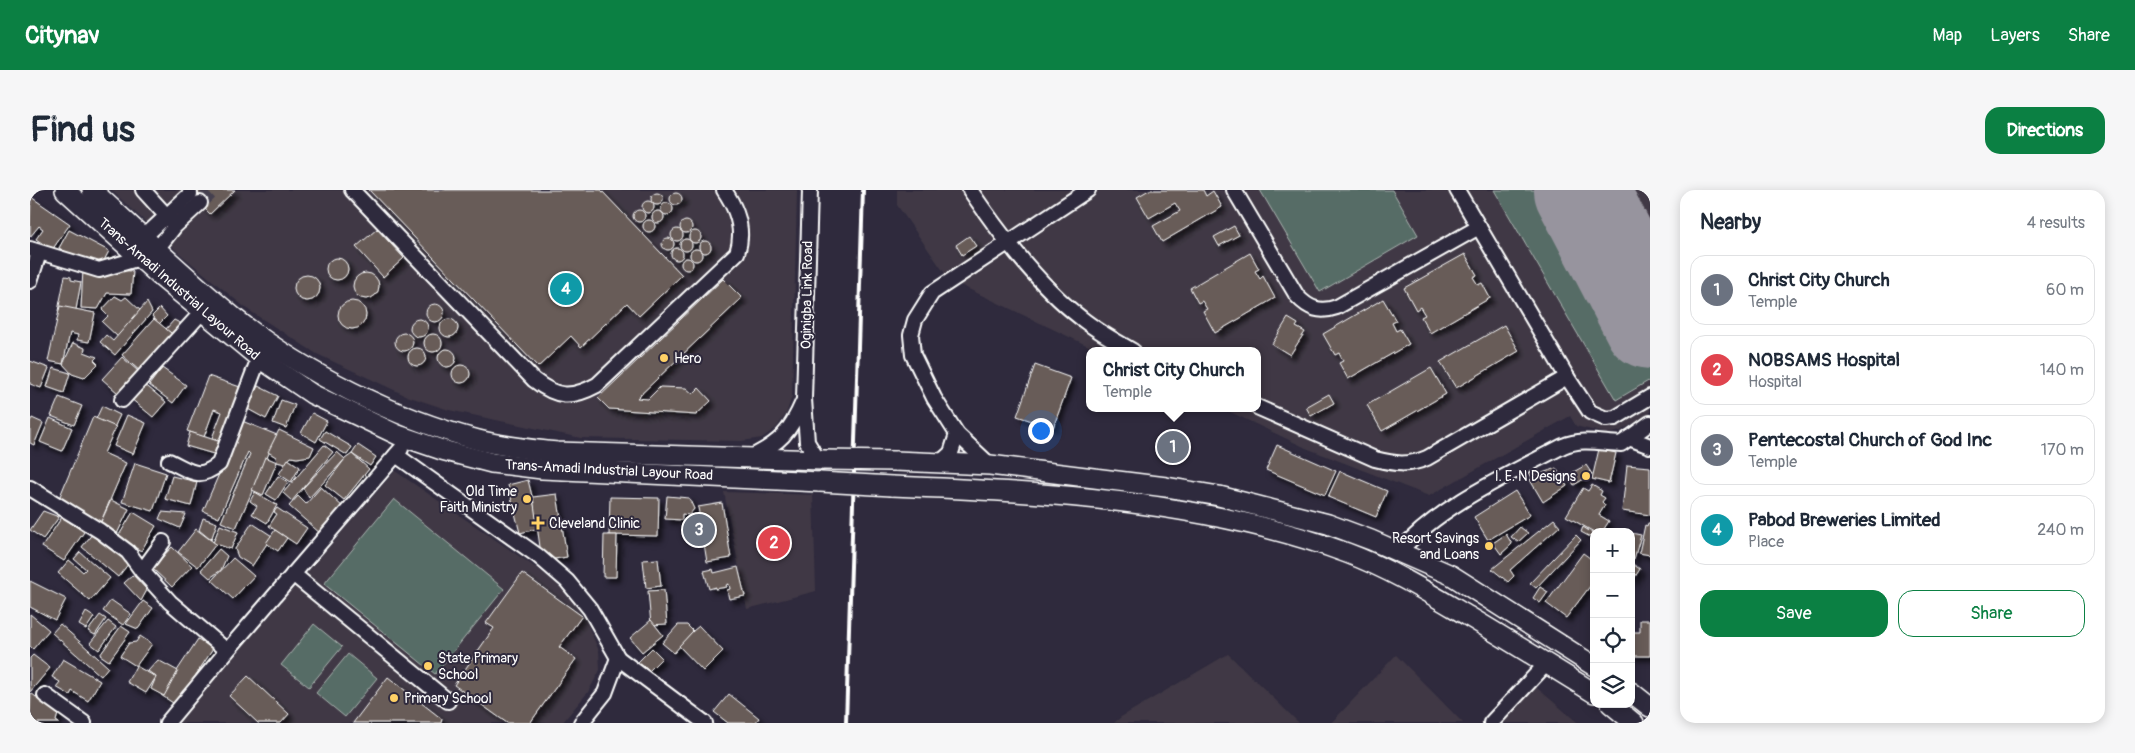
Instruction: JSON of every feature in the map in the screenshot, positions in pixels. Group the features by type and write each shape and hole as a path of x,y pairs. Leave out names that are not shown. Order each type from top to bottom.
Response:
{"main road":[{"name":"Trans-Amadi Industrial Layour Road","path":"65,190 202,312 259,358 312,394 410,439 442,450 492,463 542,469 1048,493 1106,500 1238,522 1295,536 1348,553 1396,574 1590,690"},
{"name":"Trans-Amadi Industrial Layour Road","path":"92,190 237,319 278,348 351,390 443,430 517,448 557,452 941,462 990,465 1138,483 1219,496 1328,524 1451,575 1590,663"},
{"path":"1616,708 1634,723"}],"street":[{"path":"143,190 171,221"},
{"path":"352,190 534,380 550,392 560,394 585,391 597,385 736,253 740,242 739,221 735,207 724,190"},
{"name":"Oginigba Link Road","path":"810,190 804,399 807,442 820,460"},
{"path":"970,190 1008,241 1064,304 1106,335 1126,347"},
{"path":"990,465 957,434 934,398 913,355 911,335 915,320 932,293 1008,241 1088,190"},
{"path":"1234,190 1297,296 1306,306 1318,310 1327,311 1337,307 1479,227"},
{"path":"1457,190 1567,378 1590,412 1606,419 1615,418 1650,397"},
{"path":"150,243 195,199"},
{"path":"30,281 35,251 99,270 140,258"},
{"path":"122,400 202,312"},
{"path":"169,462 201,474 208,472 219,464 259,358"},
{"path":"1261,410 1376,459 1395,464 1411,464 1427,458 1567,378"},
{"path":"750,458 783,438 796,419 804,399"},
{"path":"1399,552 1412,536 1438,518 1486,487 1562,446 1585,441 1621,444 1636,431 1650,423"},
{"path":"941,462 950,453 957,434"},
{"path":"1630,438 1650,446"},
{"path":"167,723 410,439"},
{"path":"396,455 538,556 567,581 590,609 618,658 705,723"},
{"path":"30,488 100,531 128,552 142,571 170,602 227,651"},
{"path":"142,571 162,542"},
{"path":"293,574 448,701"},
{"path":"581,723 604,693 618,658"},
{"path":"1491,723 1547,663"},
{"path":"45,695 84,723"}],"shaded area":[{"path":"111,190 797,190 792,396 786,414 776,428 762,438 742,441 581,438 449,410 407,396 317,354 247,309 179,253"},
{"path":"897,190 1650,190 1650,414 1620,431 1608,434 1576,426 1570,416 1429,496 1306,448 1230,412 1261,412 1261,347 1091,347 958,284 952,273 946,275 897,205"},
{"path":"395,471 545,574 569,595 586,621 599,651 600,670 588,692 562,723 176,723"},
{"path":"724,492 813,495 816,591 747,609"},
{"path":"1228,654 1299,723 1114,723 1121,717"},
{"path":"1396,655 1463,723 1331,723"},
{"path":"1523,676 1578,723 1480,723"}],"green space":[{"path":"1260,190 1392,190 1418,235 1320,292"},
{"path":"1494,190 1554,190 1638,352 1650,345 1650,380 1616,400"},
{"path":"394,499 504,589 435,674 324,584"},
{"path":"314,624 342,647 309,687 281,665"},
{"path":"348,654 377,678 345,717 316,693"}],"building":[{"path":"187,190 235,190 210,214"},
{"path":"369,190 601,190 682,275 639,316 627,303 581,347 571,336 538,367"},
{"path":"1149,190 1203,190 1206,196 1213,191 1222,207 1162,242 1153,226 1180,211 1175,203 1149,218 1137,197"},
{"path":"657,193 663,199 657,205 651,199"},
{"path":"676,193 682,199 676,205 670,199"},
{"path":"31,197 70,224 52,250 36,239 43,229 39,226 30,237"},
{"path":"648,201 654,207 648,213 642,207"},
{"path":"667,203 673,209 667,215 661,209"},
{"path":"639,210 645,216 639,222 633,216"},
{"path":"658,211 664,217 658,223 652,217"},
{"path":"649,220 655,226 649,232 643,226"},
{"path":"686,221 692,227 686,233 680,227"},
{"path":"1234,226 1239,235 1219,246 1214,237"},
{"path":"377,229 404,258 383,277 356,247"},
{"path":"677,229 683,235 677,241 671,235"},
{"path":"69,230 109,251 99,270 59,248"},
{"path":"695,231 701,237 695,243 689,237"},
{"path":"969,236 976,246 962,255 956,245"},
{"path":"668,238 674,244 668,250 662,244"},
{"path":"686,239 692,245 686,251 680,245"},
{"path":"705,241 711,247 705,253 699,247"},
{"path":"677,248 683,254 677,260 671,254"},
{"path":"696,249 702,255 696,261 690,255"},
{"path":"1250,253 1259,269 1255,271 1260,279 1263,276 1275,298 1215,333 1203,311 1207,309 1202,301 1198,303 1190,288"},
{"path":"1465,254 1477,275 1473,277 1478,285 1482,283 1490,298 1430,333 1421,317 1425,315 1420,307 1416,310 1404,288"},
{"path":"337,258 345,261 348,269 345,277 337,280 329,277 326,269 329,261"},
{"path":"687,258 693,264 687,270 681,264"},
{"path":"83,269 133,271 131,294 107,293 98,309 81,308"},
{"path":"366,273 376,276 379,286 376,296 366,299 356,296 353,286 356,276"},
{"path":"307,275 317,278 320,288 317,298 307,301 297,298 294,288 297,278"},
{"path":"65,276 71,277 71,280 81,282 75,315 58,311"},
{"path":"723,279 742,298 637,398 648,399 660,387 686,388 693,394 699,388 711,401 696,415 609,409 598,398"},
{"path":"115,296 122,300 126,297 141,311 118,337 102,322 108,316 102,310"},
{"path":"1383,299 1396,321 1392,323 1396,331 1400,329 1409,344 1348,379 1339,363 1343,361 1339,353 1335,355 1323,334"},
{"path":"352,301 362,305 366,315 362,325 352,329 342,325 338,315 342,305"},
{"path":"147,302 152,312 115,355 100,342 106,335 113,341"},
{"path":"431,304 439,304 444,309 442,320 431,322 426,317 426,309"},
{"path":"60,306 95,313 89,342 77,340 78,335 70,333 63,364 48,361"},
{"path":"160,308 167,316 159,324 152,316"},
{"path":"1288,318 1298,324 1296,327 1305,332 1290,355 1272,344"},
{"path":"154,319 175,336 142,373 122,355"},
{"path":"415,319 423,319 428,324 426,335 415,337 410,332 410,324"},
{"path":"445,319 453,319 458,324 456,335 445,337 440,332 440,324"},
{"path":"174,320 184,325 175,336 166,329"},
{"path":"1504,325 1519,351 1456,388 1440,362"},
{"path":"400,333 408,333 413,338 411,349 400,351 395,346 395,338"},
{"path":"429,334 437,334 442,339 440,350 429,352 424,347 424,339"},
{"path":"73,343 85,348 84,352 97,357 94,360 98,364 84,378 72,374 63,364"},
{"path":"413,348 421,348 426,353 424,364 413,366 408,361 408,353"},
{"path":"443,349 451,349 456,354 454,365 443,367 438,362 438,354"},
{"path":"122,357 138,371 118,393 102,379"},
{"path":"30,361 49,368 41,388 30,384"},
{"path":"457,365 465,365 470,370 468,381 457,383 452,378 452,370"},
{"path":"1035,365 1071,378 1053,428 1017,416"},
{"path":"53,368 70,373 64,393 47,387"},
{"path":"162,368 186,385 173,403 149,385"},
{"path":"1431,368 1446,394 1382,431 1367,405"},
{"path":"208,376 246,389 225,443 212,438 222,412 214,409 204,437 187,431"},
{"path":"143,383 166,402 153,417 130,398"},
{"path":"258,386 278,396 266,419 246,408"},
{"path":"1329,394 1334,403 1311,416 1306,407"},
{"path":"59,397 82,406 74,425 51,416"},
{"path":"281,400 295,405 286,428 273,423"},
{"path":"102,406 120,415 113,430 95,421"},
{"path":"312,413 327,421 316,442 301,433"},
{"path":"127,415 146,423 133,454 114,446"},
{"path":"93,417 116,427 104,453 126,463 99,526 55,508"},
{"path":"32,418 43,423 34,445 30,443 30,422"},
{"path":"50,418 72,428 62,451 40,442"},
{"path":"242,421 277,435 236,528 221,522 250,454 248,452 219,518 203,511"},
{"path":"279,430 314,447 310,456 291,457 285,464 277,462 276,457 268,452"},
{"path":"325,431 352,447 347,455 320,439"},
{"path":"190,432 221,442 217,455 186,446"},
{"path":"324,445 333,452 292,501 283,493"},
{"path":"358,445 376,457 370,466 352,454"},
{"path":"1277,445 1336,471 1325,495 1266,470"},
{"path":"1599,449 1616,453 1609,483 1592,479"},
{"path":"337,452 345,459 309,498 303,488"},
{"path":"352,454 369,469 344,500 325,485 345,459"},
{"path":"265,457 277,462 263,495 252,490"},
{"path":"288,459 300,467 291,482 279,474"},
{"path":"135,463 166,473 153,511 122,502"},
{"path":"1586,465 1592,474 1574,485 1568,475"},
{"path":"1627,465 1650,467 1650,515 1622,511"},
{"path":"1537,468 1540,474 1556,468 1567,486 1543,502 1530,480 1532,478 1529,472"},
{"path":"1340,471 1387,491 1376,517 1328,497"},
{"path":"172,476 197,482 191,506 165,499"},
{"path":"278,476 288,482 276,500 266,494"},
{"path":"528,480 540,528 520,533 508,485"},
{"path":"1592,485 1602,491 1600,495 1605,498 1602,502 1605,505 1599,515 1609,521 1605,528 1590,528 1590,530 1566,516 1583,488 1588,491"},
{"path":"321,487 344,508 321,534 289,506 298,496 306,504"},
{"path":"1515,491 1530,515 1488,540 1474,517"},
{"path":"255,492 277,505 267,523 252,514 257,506 250,501"},
{"path":"557,494 567,557 542,561 533,497"},
{"path":"667,496 689,498 694,509 689,515 682,514 682,520 665,519"},
{"path":"610,497 659,498 658,536 609,535"},
{"path":"111,500 129,509 115,538 99,526"},
{"path":"722,503 731,558 707,562 698,507"},
{"path":"277,508 307,528 296,544 269,526 277,514 274,512"},
{"path":"43,511 59,517 43,539 30,530"},
{"path":"133,512 156,526 141,551 118,537"},
{"path":"162,512 186,514 180,528 159,519"},
{"path":"62,517 84,532 64,561 42,547"},
{"path":"203,518 217,523 211,540 199,530"},
{"path":"1554,519 1560,526 1510,570 1514,576 1508,582 1492,569"},
{"path":"252,523 272,536 252,566 238,557 235,549"},
{"path":"1650,523 1650,555 1639,553 1645,525 1647,526"},
{"path":"220,525 238,532 231,549 213,543"},
{"path":"1520,527 1528,533 1518,542 1511,537"},
{"path":"1583,527 1590,531 1590,537 1581,532"},
{"path":"196,529 216,544 198,567 178,552"},
{"path":"275,530 287,538 278,551 266,543"},
{"path":"93,533 129,563 118,577 82,547"},
{"path":"1506,534 1512,544 1501,554 1493,543"},
{"path":"1635,534 1641,535 1635,556"},
{"path":"604,535 617,535 616,577 603,577"},
{"path":"1576,535 1581,540 1536,588 1530,583"},
{"path":"172,547 192,566 172,587 152,568"},
{"path":"219,549 227,556 221,570 210,578 201,570"},
{"path":"80,552 110,578 90,601 58,573 69,560 83,572 86,569 74,559"},
{"path":"1583,553 1590,558 1590,586 1566,618 1546,603"},
{"path":"233,558 254,576 233,599 212,580"},
{"path":"658,559 661,586 646,588 643,560"},
{"path":"1635,566 1640,569 1635,577"},
{"path":"738,567 745,596 729,599 727,590 730,589 729,584 726,585 727,587 709,589 704,571 713,569 714,573"},
{"path":"522,573 582,616 559,647 576,659 530,723 507,723 454,685 494,628 486,623"},
{"path":"133,575 147,590 141,601 124,583"},
{"path":"30,581 66,599 55,620 30,607"},
{"path":"1540,587 1548,592 1540,603 1533,598"},
{"path":"664,590 667,624 651,625 648,591"},
{"path":"111,600 131,614 123,625 103,611"},
{"path":"143,601 153,608 138,629 126,624"},
{"path":"86,612 94,617 86,629 79,625"},
{"path":"30,614 49,630 33,649 30,646"},
{"path":"100,615 106,619 95,635 88,631"},
{"path":"651,620 663,635 642,652 630,638"},
{"path":"1640,620 1650,620 1650,656 1635,656 1635,632 1640,632"},
{"path":"108,621 116,627 99,650 90,643"},
{"path":"60,624 108,667 101,676 52,633"},
{"path":"678,625 687,625 693,631 674,653 662,643"},
{"path":"121,626 130,632 109,661 100,655"},
{"path":"699,626 723,651 703,671 679,646"},
{"path":"140,636 152,644 136,666 120,656 129,643 136,642"},
{"path":"198,639 213,649 176,705 161,695"},
{"path":"652,648 662,658 648,672 638,662"},
{"path":"33,655 50,668 30,692 30,658"},
{"path":"63,659 100,681 88,701 72,691 70,695 56,687 60,682 52,677"},
{"path":"158,660 178,671 164,696 151,689 156,677 148,671"},
{"path":"136,666 156,677 146,693 127,682"},
{"path":"248,676 289,714 281,723 258,723 229,696"},
{"name":"Primary School","path":"388,677 442,719 441,723 353,723"},
{"path":"31,693 36,697 40,693 59,710 56,721 59,723 30,723"},
{"path":"729,694 759,718 755,723 728,723 714,712"}],"runway":[{"path":"1581,190 1650,322"}],"tunnel":[{"path":"200,203 214,190"}],"railway":[{"path":"846,723 863,190"}],"place":[{"name":"Pabod Breweries Limited","path":"566,289"},
{"name":"Hero","path":"664,358"},
{"name":"Christ City Church","path":"1173,447"},
{"name":"I. E. N Designs","path":"1586,476"},
{"name":"Old Time Faith Ministry","path":"527,499"},
{"name":"Cleveland Clinic","path":"538,523"},
{"name":"Pentecostal Church of God Inc","path":"699,530"},
{"name":"NOBSAMS Hospital","path":"774,543"},
{"name":"Resort Savings and Loans","path":"1489,546"},
{"name":"State Primary School","path":"428,666"},
{"name":"Primary School","path":"394,698"}]}
